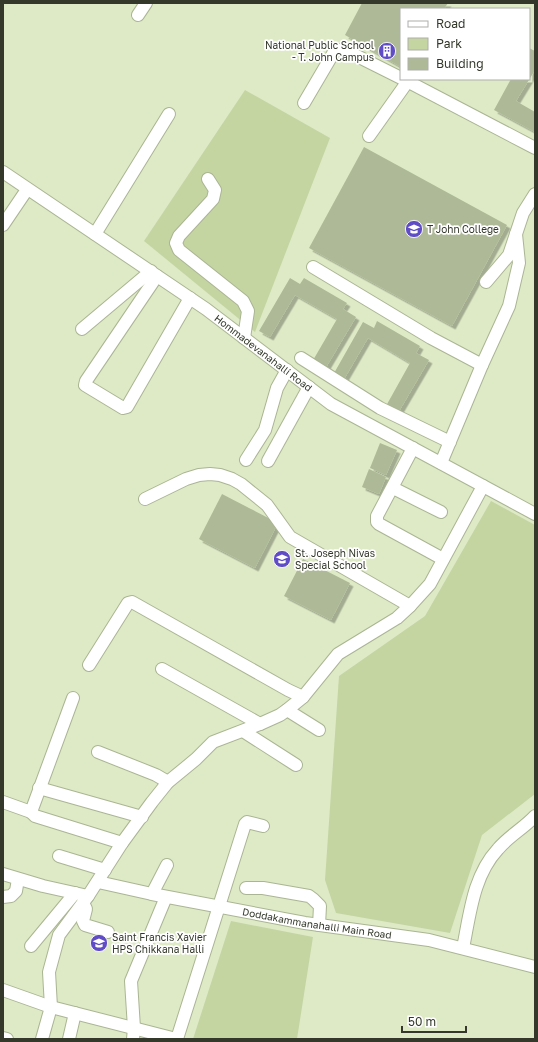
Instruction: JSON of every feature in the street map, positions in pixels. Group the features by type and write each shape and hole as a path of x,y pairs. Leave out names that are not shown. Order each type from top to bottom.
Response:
{"street":[{"path":"138,15 146,3"},
{"path":"304,103 334,52 337,50 345,50 400,77"},
{"path":"369,136 403,80"},
{"path":"406,80 535,148"},
{"path":"94,234 169,114"},
{"name":"Hommadevanahalli Road","path":"3,172 190,298 331,404 535,514"},
{"path":"208,179 215,190 213,199 179,236 176,243 180,250 243,301 248,312 244,338"},
{"path":"3,225 24,194"},
{"path":"486,282 510,255 522,213 535,194"},
{"path":"442,464 482,364 509,306 519,263 516,234"},
{"path":"313,267 431,338 482,364"},
{"path":"154,274 86,381 85,386 123,408 127,407 190,298"},
{"path":"82,329 154,274"},
{"path":"301,358 380,408 450,442"},
{"path":"246,460 265,430 277,388 287,370"},
{"path":"268,461 309,387"},
{"path":"413,448 377,516 377,522 443,559"},
{"path":"145,499 186,479 199,475 220,475 232,479 241,484 267,505 290,537 410,606"},
{"path":"42,1039 51,1008 50,972 59,935 86,900 122,843 168,782 196,759 213,742 260,724 280,715 287,710 303,697 338,654 397,618 410,606 430,584 483,486"},
{"path":"392,488 441,512"},
{"path":"89,665 128,604 132,602 281,687 303,697"},
{"path":"162,669 260,724"},
{"path":"31,812 73,698"},
{"path":"287,710 319,730"},
{"path":"243,731 296,765"},
{"path":"98,752 168,782"},
{"path":"39,788 142,817"},
{"path":"3,802 31,812 35,816 122,843"},
{"path":"463,948 474,892 479,879 500,847 535,816"},
{"path":"3,990 51,1008 74,1013 133,1034 176,1039 245,824 250,822 263,826"},
{"path":"59,856 105,870"},
{"path":"152,894 167,865"},
{"path":"3,874 75,894 86,900"},
{"path":"3,897 12,896 16,891 18,879"},
{"name":"Doddakammanahalli Main Road","path":"98,882 166,897 319,925 429,940 535,966"},
{"path":"246,888 262,888 309,896 320,906 319,925"},
{"path":"31,946 75,894"},
{"path":"133,1034 131,981 166,897"},
{"path":"86,900 86,909 83,921 85,925 108,932"},
{"path":"69,1039 74,1013"},
{"path":"3,1038 7,1039"}],"green space":[{"path":"245,90 330,138 255,332 144,241"},
{"path":"491,501 535,525 535,794 482,835 450,933 336,913 325,880 339,676 425,616"},
{"path":"231,921 313,937 297,1039 193,1039"}],"building":[{"name":"National Public School - T. John Campus","path":"362,3 448,3 445,8 400,8 400,66 345,35"},
{"path":"530,48 535,51 535,70 530,78"},
{"path":"510,80 529,80 516,101 535,112 535,132 494,110"},
{"path":"364,147 507,225 452,326 309,248"},
{"path":"290,278 300,284 304,278 347,303 343,309 356,317 325,369 312,362 337,319 295,295 270,337 259,331"},
{"path":"377,321 420,346 416,353 429,360 398,413 386,406 410,363 368,338 343,381 333,375 363,322 374,328"},
{"path":"380,443 397,450 386,475 370,468"},
{"path":"369,469 386,477 379,494 362,487"},
{"path":"222,494 278,523 255,568 199,539"},
{"path":"303,559 350,583 331,620 284,596"}],"place":[{"name":"National Public School - T. John Campus","path":"387,51"},
{"name":"T John College","path":"414,229"},
{"name":"St. Joseph Nivas Special School","path":"282,559"},
{"name":"Saint Francis Xavier HPS Chikkana Halli","path":"99,943"}]}
